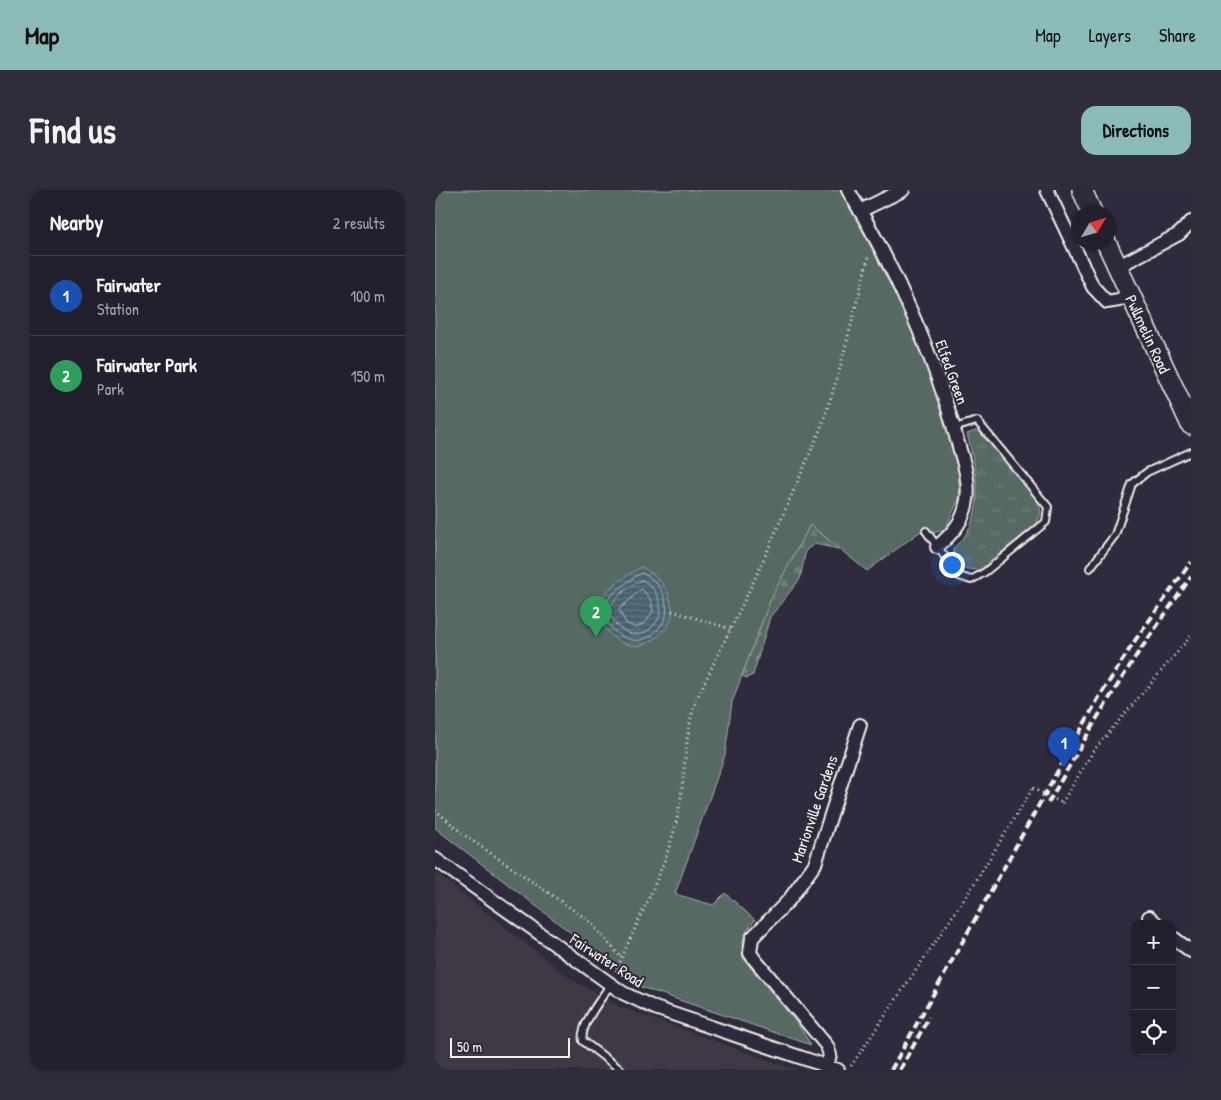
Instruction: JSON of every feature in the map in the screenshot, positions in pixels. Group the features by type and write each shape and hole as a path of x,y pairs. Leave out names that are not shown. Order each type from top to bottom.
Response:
{"street":[{"name":"Elfed Green","path":"848,190 914,319 939,380 965,467 968,487 963,515 953,533 937,546"},
{"path":"860,211 903,190"},
{"path":"1047,190 1093,287 1107,302 1119,300 1129,294"},
{"path":"1082,190 1089,205"},
{"path":"1117,267 1179,234 1191,222"},
{"name":"Pwllmelin Road","path":"1110,250 1191,425"},
{"name":"Marionville Gardens","path":"832,1068 827,1046 755,960 750,953 750,945 756,933 789,900 815,864 860,725"},
{"name":"Fairwater Road","path":"435,859 610,986 655,1008 832,1068"},
{"path":"1176,940 1191,951"}],"lane":[{"path":"926,531 959,576 971,580 985,572 1046,522 1048,507 977,421 954,428"},
{"path":"1090,568 1115,535 1132,484 1147,472 1191,452"},
{"path":"610,986 588,1020 582,1036 583,1041 621,1070"}],"path":[{"path":"610,986 663,864 673,832 679,808 689,720 696,700 800,480 821,428 839,372 874,238"},
{"path":"672,611 731,628"},
{"path":"849,1070 1024,808 1033,788 1062,803 1070,785 1094,750 1191,636"},
{"path":"435,810 467,837 588,920 621,957"}],"shaded area":[{"path":"435,872 571,979 620,1007 796,1070 435,1070"}],"green space":[{"path":"435,190 842,190 912,327 937,393 958,467 960,496 945,530 932,533 925,528 867,571 810,525 772,596 732,702 725,755 675,894 713,905 725,893 755,920 744,938 742,947 743,958 799,1026 811,1045 641,987 435,828"},
{"path":"978,430 1036,499 1041,511 1040,518 1028,532 982,569 976,570 961,566 954,555 953,549 966,534 975,510 977,484 967,434"},
{"path":"778,487 843,550 815,544 806,550 800,579 770,617 753,675 747,678 735,673"}],"water":[{"path":"641,567 653,574 666,589 671,601 672,617 665,629 652,641 639,645 627,644 615,639 607,630 601,620 599,609 602,598 609,589"}],"railway":[{"path":"891,1070 1098,699 1136,639 1191,562"},
{"path":"1048,803 1097,718 1136,656 1191,577"},
{"path":"900,1070 929,1017"}],"place":[{"name":"Fairwater Park","path":"596,637"},
{"name":"Fairwater","path":"1064,768"}]}
